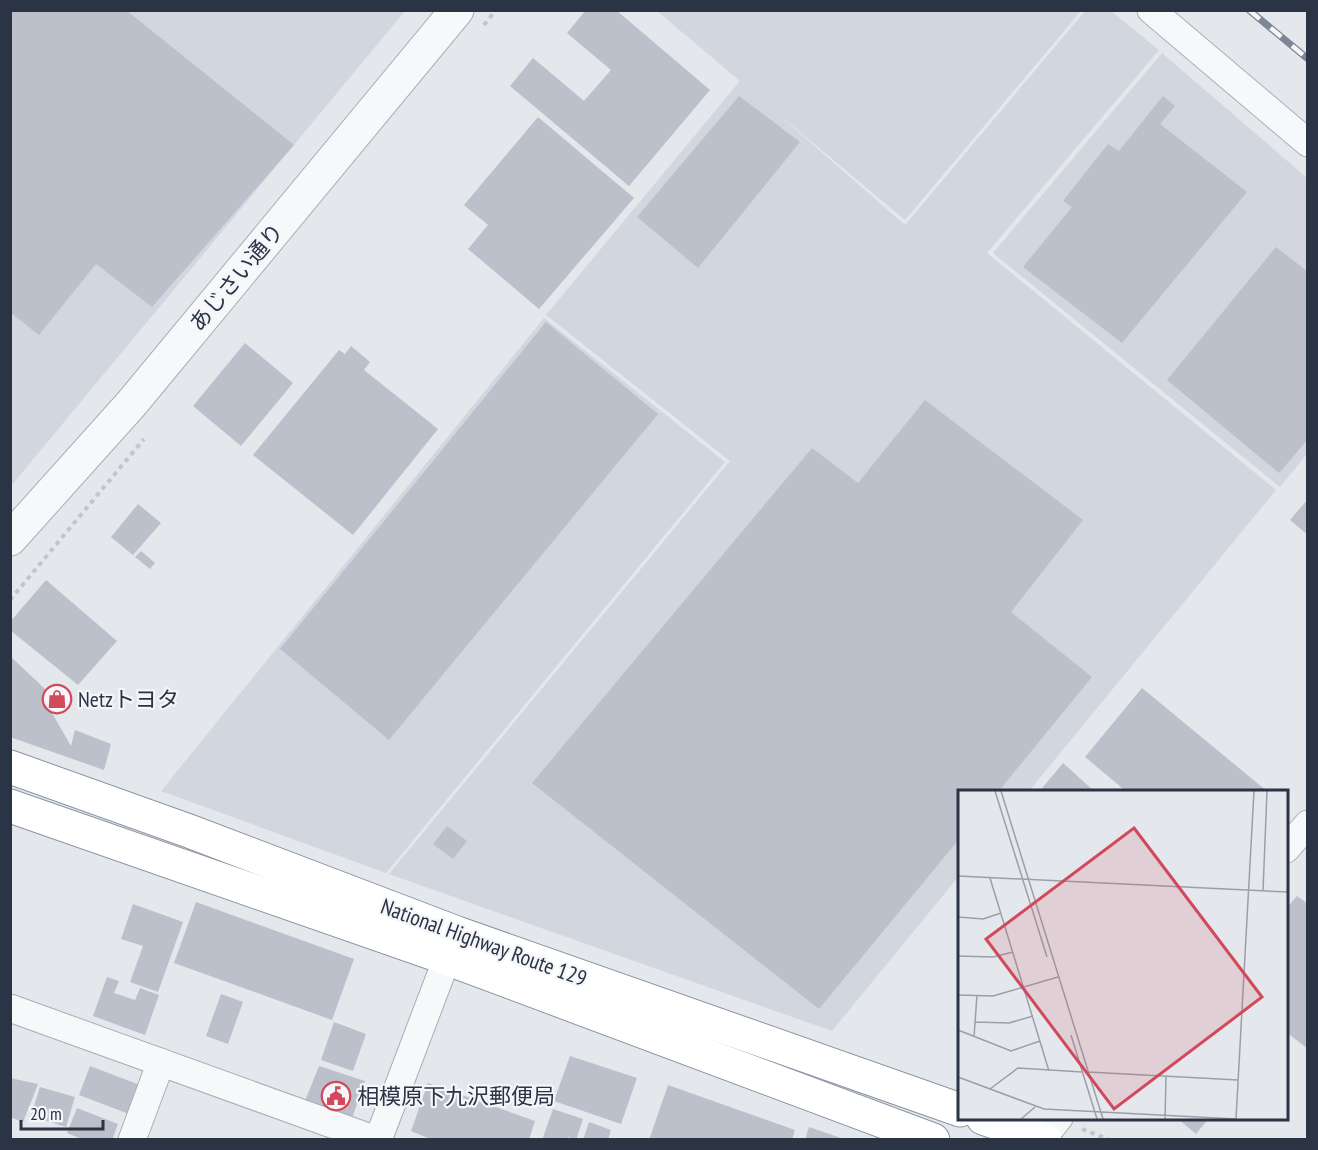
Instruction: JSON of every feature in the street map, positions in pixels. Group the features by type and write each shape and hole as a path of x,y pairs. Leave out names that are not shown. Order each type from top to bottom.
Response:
{"highway":[{"name":"National Highway Route 129","path":"10,767 189,831 451,946 933,1140"},
{"name":"National Highway Route 129","path":"10,806 958,1109"},
{"path":"988,1120 1048,1132"}],"street":[{"name":"あじさい通り","path":"10,539 132,403 457,10"},
{"path":"1151,10 1308,143"},
{"path":"1288,848 1308,824"},
{"path":"10,1008 377,1140 451,946"},
{"path":"132,1140 161,1062"}],"shaded area":[{"path":"11,11 405,11 11,486"},
{"path":"657,11 1081,11 905,220 771,108 905,225 1085,11 1111,11 1159,50 987,253 1276,490 1030,790 958,790 958,877 832,1031 389,874 730,461 546,315 740,81"},
{"path":"1162,53 1307,178 1307,454 1280,487 993,253"},
{"path":"544,318 725,462 386,873 161,791"}],"building":[{"path":"10,10 126,10 294,145 152,307 96,264 39,335 10,312"},
{"path":"586,10 616,10 710,90 629,186 510,86 533,58 584,101 611,70 567,33"},
{"path":"739,96 800,142 698,268 637,217"},
{"path":"1163,96 1175,106 1160,124 1247,192 1122,343 1023,267 1072,207 1063,201 1108,144 1119,151"},
{"path":"538,117 634,198 539,309 468,249 488,225 464,205"},
{"path":"1276,247 1308,272 1308,439 1279,473 1167,380"},
{"path":"546,322 658,414 389,740 280,649"},
{"path":"245,343 293,383 241,446 193,406"},
{"path":"351,346 370,362 364,370 438,429 353,535 253,455 339,350 345,354"},
{"path":"925,400 1083,520 1011,612 1092,677 1000,790 958,790 958,840 819,1009 532,783 812,448 858,483"},
{"path":"1308,499 1308,535 1290,520"},
{"path":"138,504 161,523 133,555 111,537"},
{"path":"141,551 155,563 150,569 135,557"},
{"path":"46,580 117,641 78,685 10,630 10,622"},
{"path":"10,656 60,703 52,713 71,746 75,730 111,744 104,770 10,737"},
{"path":"1142,688 1266,790 1125,790 1085,757"},
{"path":"1063,763 1093,790 1041,790"},
{"path":"447,826 467,841 453,859 433,844"},
{"path":"1297,896 1308,904 1308,1049 1288,1034 1288,907"},
{"path":"196,902 354,959 332,1020 174,963"},
{"path":"133,904 183,922 158,992 130,982 143,946 121,939"},
{"path":"107,977 119,981 114,993 135,1000 140,988 159,995 145,1035 93,1016"},
{"path":"221,994 243,1002 228,1044 206,1036"},
{"path":"334,1022 366,1034 353,1071 321,1060"},
{"path":"570,1056 637,1078 621,1124 554,1101"},
{"path":"90,1066 140,1085 129,1114 79,1095"},
{"path":"319,1066 365,1081 352,1118 305,1101"},
{"path":"10,1078 38,1084 23,1122 10,1117"},
{"path":"428,1083 535,1121 529,1140 433,1140 411,1131"},
{"path":"668,1085 795,1130 792,1140 649,1140"},
{"path":"40,1087 75,1097 66,1127 31,1116"},
{"path":"77,1108 118,1124 112,1140 84,1140 67,1133"},
{"path":"553,1109 583,1119 576,1140 568,1137 567,1140 542,1140"},
{"path":"1179,1120 1207,1120 1196,1134"},
{"path":"589,1122 611,1130 608,1140 583,1140"},
{"path":"809,1127 844,1139 844,1140 805,1140"}],"railway":[{"path":"1249,10 1308,59"}],"place":[{"name":"Netzトヨタ","path":"57,699"},
{"name":"相模原下九沢郵便局","path":"336,1096"}]}
